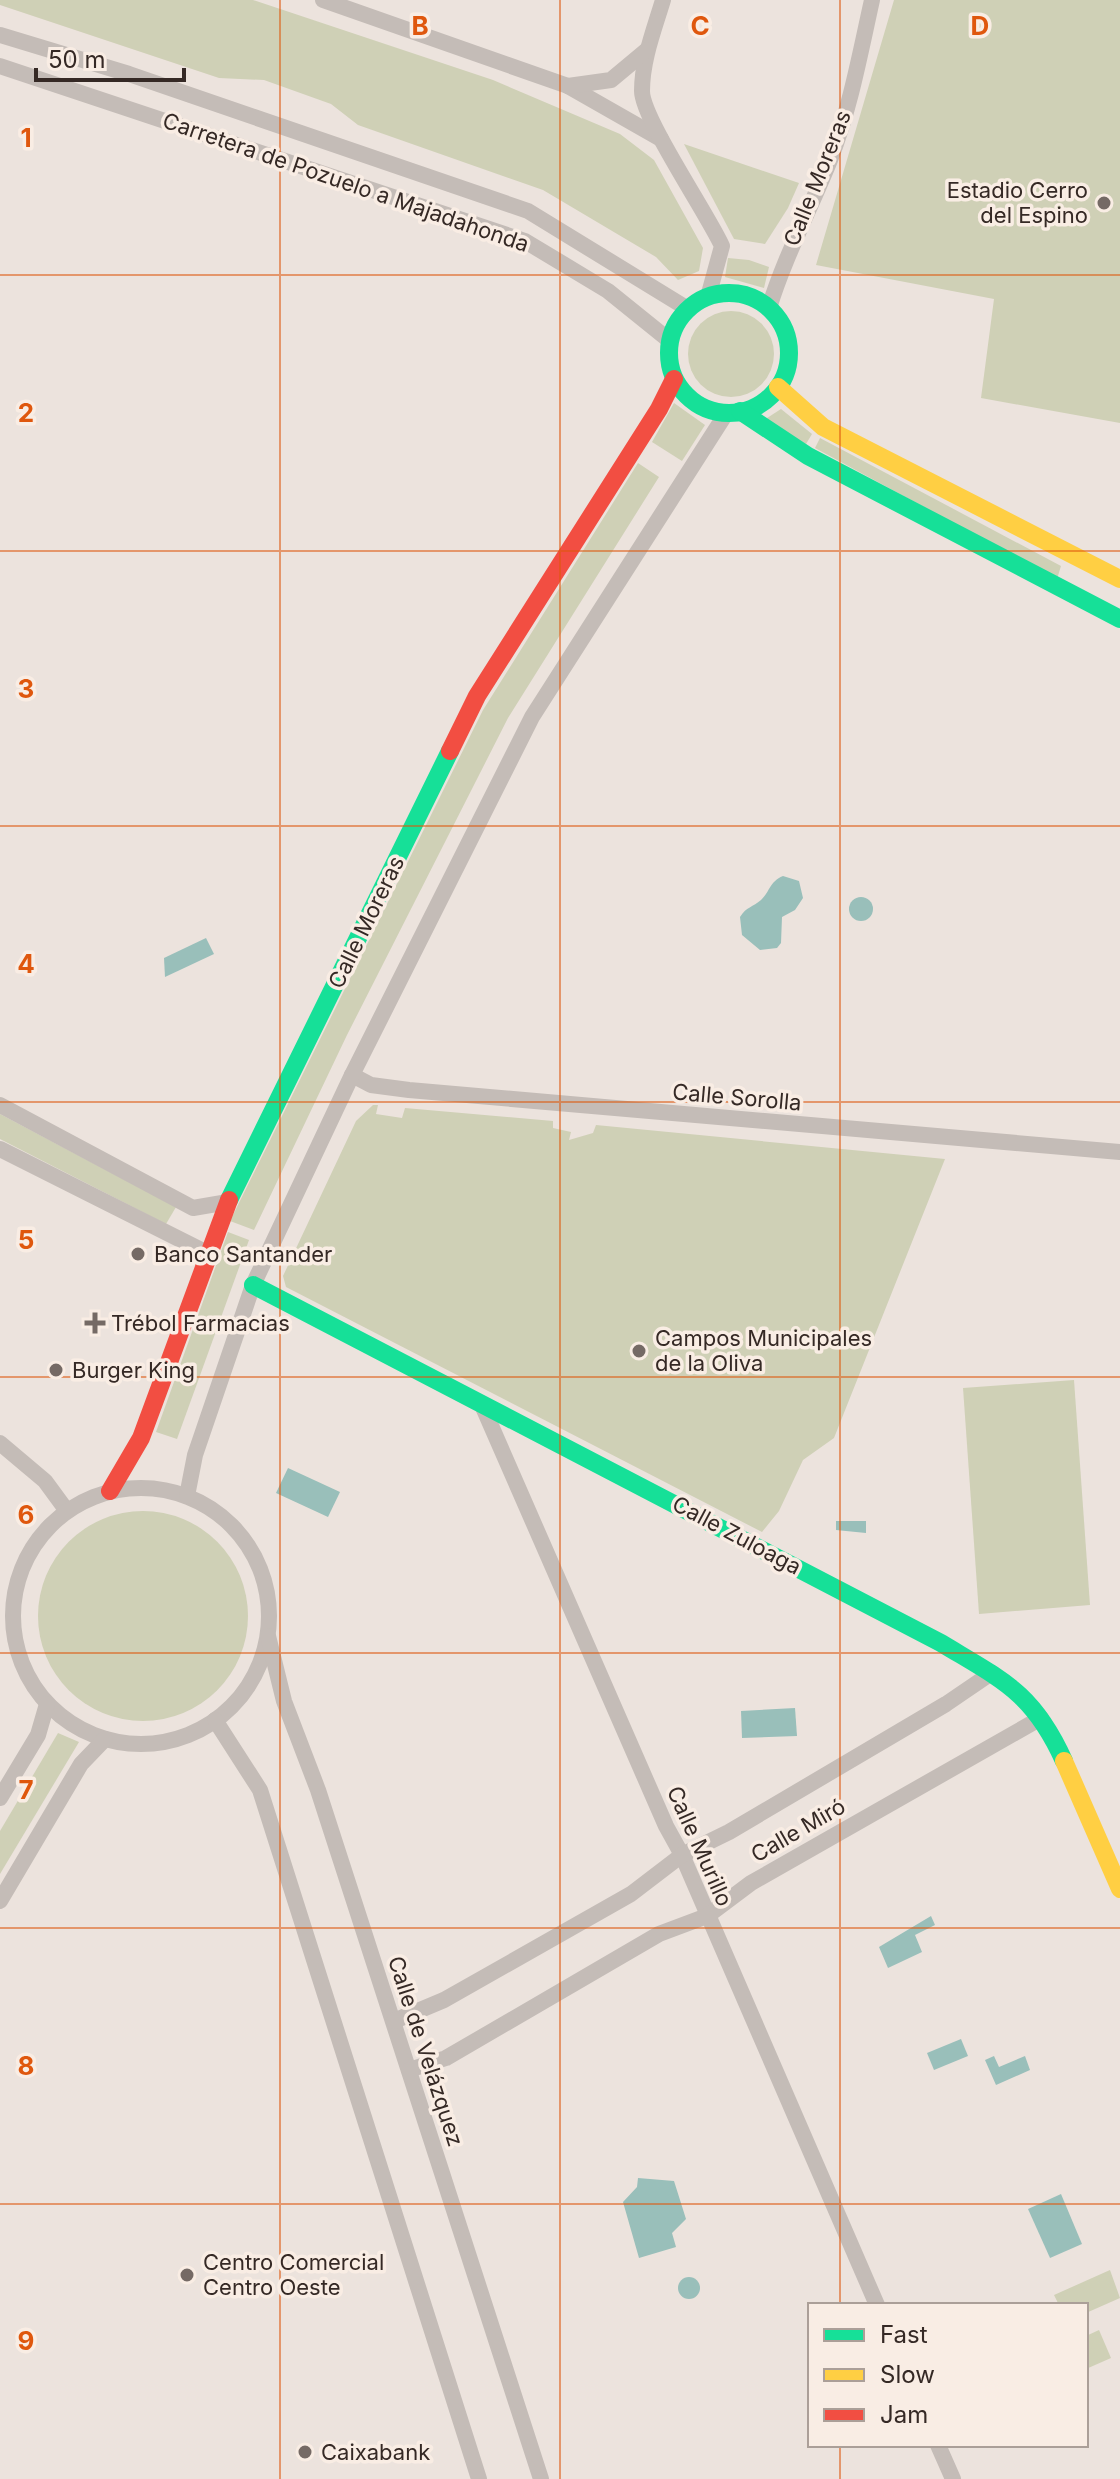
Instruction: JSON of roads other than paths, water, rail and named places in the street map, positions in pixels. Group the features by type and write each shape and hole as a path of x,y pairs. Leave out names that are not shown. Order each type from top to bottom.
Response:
{"street":[{"path":"323,0 568,86 661,139"},
{"path":"663,0 647,50 642,95 661,139 722,246 708,297"},
{"name":"Calle Moreras","path":"769,308 783,261 830,160 848,106 872,0"},
{"name":"Carretera de Pozuelo a Majadahonda","path":"0,35 222,106 528,211 688,309"},
{"path":"568,86 611,80 647,50"},
{"name":"Carretera de Pozuelo a Majadahonda","path":"0,66 525,241 608,291 670,341"},
{"path":"187,1496 195,1455 253,1285 352,1075 532,717 734,412 768,398 778,387 788,359 788,344 784,329 769,308 740,294 708,297 688,309 670,341 674,379 696,403 734,412 808,456 1120,619"},
{"name":"Calle Moreras","path":"110,1491 141,1438 228,1202 477,696 659,409 674,379"},
{"path":"778,387 823,427 1120,579"},
{"name":"Calle Sorolla","path":"352,1075 371,1085 409,1090 1120,1152"},
{"path":"0,1105 193,1208 228,1202"},
{"path":"0,1149 207,1253"},
{"name":"Calle Zuloaga","path":"253,1285 482,1405 533,1427 941,1643 1018,1690 1041,1718 1062,1756 1120,1889"},
{"name":"Calle Murillo","path":"482,1405 876,2303"},
{"path":"0,1443 45,1481 67,1511"},
{"path":"162,1489 187,1496 218,1513 243,1537 263,1579 269,1601 268,1636 258,1669 240,1698 215,1720 179,1738 142,1744 105,1739 64,1719 47,1704 30,1681 18,1654 13,1626 14,1597 23,1564 41,1534 67,1511 110,1491 162,1489"},
{"name":"Calle de Velázquez","path":"268,1636 284,1701 394,2021 541,2479"},
{"name":"Calle Miró","path":"394,2021 444,2000 631,1894 682,1855 729,1832 946,1704 990,1674"},
{"path":"0,1798 38,1735 47,1704"},
{"name":"Calle Miró","path":"409,2070 446,2058 659,1934 707,1916 751,1883 1041,1718"},
{"path":"215,1720 260,1790 479,2479"},
{"path":"0,1901 81,1764 105,1739"},
{"path":"939,2447 953,2479"}],"water":[{"path":"783,876 799,881 803,898 795,910 782,917 781,943 777,948 760,950 742,935 740,917"},
{"path":"861,897 872,904 873,909 866,920 861,921 850,914 849,909 856,898"},
{"path":"206,938 214,954 165,977 164,958"},
{"path":"288,1468 340,1492 328,1517 276,1493"},
{"path":"836,1521 866,1521 866,1533 836,1530"},
{"path":"795,1708 797,1736 742,1738 741,1711"},
{"path":"931,1916 935,1925 915,1935 922,1952 888,1968 879,1947"},
{"path":"961,2039 968,2056 934,2070 927,2053"},
{"path":"994,2056 999,2067 1025,2056 1030,2070 996,2085 985,2060"},
{"path":"638,2178 674,2181 686,2219 672,2233 676,2247 639,2258 623,2202 637,2187"},
{"path":"1061,2194 1082,2244 1050,2258 1028,2209"},
{"path":"689,2277 697,2280 700,2288 697,2296 689,2299 681,2296 678,2288 681,2280"}],"place":[{"name":"Estadio Cerro del Espino","path":"1104,203"},
{"name":"Banco Santander","path":"138,1254"},
{"name":"Trébol Farmacias","path":"95,1323"},
{"name":"Campos Municipales de la Oliva","path":"639,1351"},
{"name":"Burger King","path":"56,1370"},
{"name":"Centro Comercial Centro Oeste","path":"187,2275"},
{"name":"Caixabank","path":"305,2452"}]}
